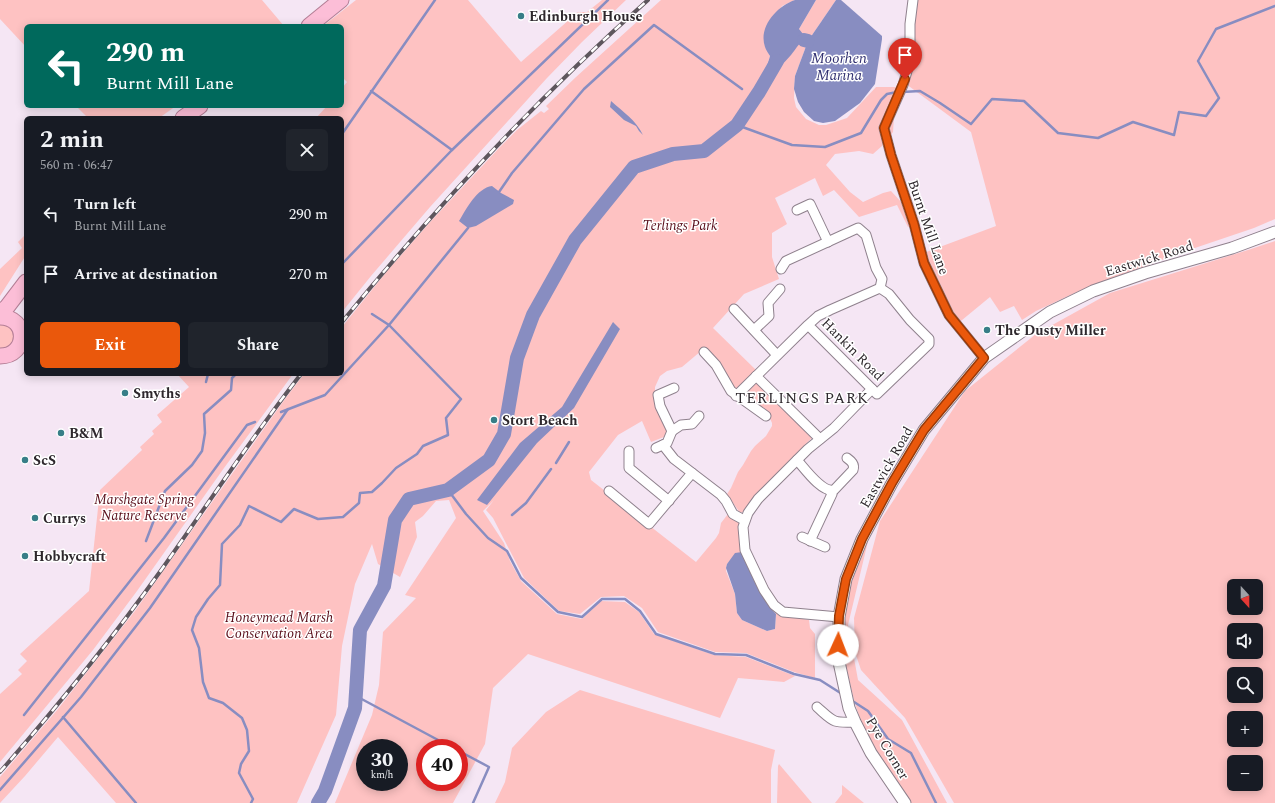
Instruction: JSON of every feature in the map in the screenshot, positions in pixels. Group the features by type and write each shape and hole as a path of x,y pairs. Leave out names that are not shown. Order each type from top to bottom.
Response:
{"highway":[{"path":"311,24 341,0"},
{"path":"186,116 197,108"},
{"path":"0,313 24,285"},
{"path":"3,357 13,353 20,346 22,335 19,326 18,307 24,287"},
{"path":"0,317 11,319 19,326"}],"street":[{"name":"Burnt Mill Lane","path":"913,0 910,24 910,61 903,85 884,128 893,163 914,224 924,263 949,315 984,358"},
{"path":"798,210 810,204 828,242"},
{"path":"781,268 786,261 858,228 866,235 876,268 882,279 880,288"},
{"name":"Eastwick Road","path":"849,708 839,662 839,616 846,579 854,558 862,539 892,483 924,430 984,358 1050,312 1093,291 1145,273 1232,248 1275,232"},
{"path":"736,396 808,325 824,313 880,288"},
{"path":"839,616 785,612 778,609 764,590 745,550 743,527 744,520 758,498 808,448 834,428 929,344 929,339 910,320 889,294 880,288"},
{"path":"754,330 769,316 768,303 780,289"},
{"path":"734,309 777,355"},
{"name":"Hankin Road","path":"808,325 875,391"},
{"path":"704,352 716,365 731,391 766,416"},
{"path":"756,376 820,439"},
{"path":"672,431 660,406 658,395 674,388"},
{"path":"699,416 692,424 681,426 672,431 667,443 659,446 721,495 733,514 744,520"},
{"path":"629,451 629,468 669,501"},
{"path":"830,491 834,490 853,470 853,463 847,458"},
{"path":"797,460 822,487 830,491"},
{"path":"609,491 650,524 692,473"},
{"path":"825,547 806,539 832,494 830,491"},
{"path":"817,707 832,720 838,722 855,722"},
{"name":"Pye Corner","path":"849,708 872,753 904,803"}],"green space":[{"path":"0,0 262,0 282,24 24,24 24,45 0,19"},
{"path":"356,0 468,0 521,62 578,12 587,12 602,0 626,0 547,78 430,207 344,310 344,116 318,116 325,108 344,108 344,86 347,82 344,79 344,24 326,24"},
{"path":"661,0 795,0 782,6 765,46 770,56 765,73 792,53 797,45 804,40 799,29 816,0 836,0 808,41 795,76 794,98 796,107 806,119 819,125 826,125 847,118 876,87 895,87 903,89 894,117 893,132 882,146 873,154 859,151 835,154 826,165 850,192 863,202 891,191 903,204 908,203 914,224 908,227 897,205 859,217 834,190 823,196 815,178 775,198 787,224 772,233 772,257 779,279 744,294 713,328 756,370 739,387 736,388 732,386 724,370 701,351 682,367 667,371 660,376 655,387 655,398 668,429 664,437 651,442 642,421 618,435 589,472 591,480 696,562 716,538 719,533 721,523 728,514 740,523 741,536 781,615 809,620 810,628 815,634 815,678 794,672 746,653 715,652 658,632 642,608 624,596 601,597 580,614 559,611 524,578 493,518 486,510 494,500 483,511 504,543 510,561 521,581 557,614 582,619 601,601 625,602 639,612 654,634 714,655 746,657 795,676 784,682 738,678 720,718 528,654 493,688 485,744 468,775 468,739 416,739 416,791 460,791 453,803 335,803 356,753 356,791 408,791 408,739 362,739 372,715 379,685 383,632 416,598 405,595 456,518 449,500 436,501 423,516 415,522 417,537 400,577 378,564 372,544 355,584 342,646 336,715 297,803 116,803 58,737 0,803 0,777 58,709 135,611 302,376 344,376 344,325 388,270 500,147 517,130 541,111 544,113 549,109 546,106","holes":["742,552 756,585 776,614 775,629 767,631 742,620 737,613 735,594 726,571 727,564 732,558"]},
{"path":"915,0 1275,0 1275,219 1254,228 1183,252 1081,290 1036,311 1022,320 1014,306 1000,312 990,297 956,325 921,254 996,226 971,132 906,84"},
{"path":"78,108 173,108 162,116 86,116"},
{"path":"24,236 24,258 0,296 0,269 22,248 18,242"},
{"path":"1275,241 1275,803 954,803 905,718 861,670 855,652 854,618 880,521 965,391 1036,334 1110,293"},
{"path":"0,322 13,326 15,344 0,352"},
{"name":"Marshgate Spring Nature Reserve","path":"179,376 292,376 93,650 0,762 0,694 22,674 18,670 27,661 20,654 89,591 100,490 142,450 140,447 154,434 152,431 162,422 157,415 189,387"},
{"path":"759,380 814,436 757,493 745,511 740,513 727,494 751,451 766,436 772,426 768,414 749,401 743,394"},
{"path":"869,537 848,625 858,680 902,720 947,803 909,803 871,753 854,700 843,653 843,604"},
{"path":"580,690 775,750 771,770 771,803 495,803 505,782 512,748 546,712"},
{"path":"779,764 812,803 777,803"},
{"path":"842,785 864,803 835,803 842,794"}],"water":[{"path":"795,0 816,0 799,29 803,34 804,40 786,61 768,78 765,73 770,56 765,48 764,32 771,18 776,12 788,3"},
{"name":"Moorhen Marina","path":"836,0 841,0 882,36 882,39 875,84 860,103 835,121 823,123 814,121 804,112 798,102 794,89 795,76 808,41"},
{"path":"611,101 633,121 643,135 636,126 624,120 610,107"},
{"path":"492,186 514,200 513,204 476,226 468,228 459,221 477,195"},
{"path":"613,322 620,329 574,408 537,443 487,505 477,500 520,443 562,407"},
{"path":"742,552 756,585 776,614 775,629 767,631 742,620 737,613 735,594 726,568 727,564 735,553"}],"waterway":[{"path":"344,131 435,0"},
{"path":"344,262 452,150 608,0"},
{"path":"902,92 920,91 971,124 992,99 1024,101 1058,133 1098,138 1133,122 1174,135 1179,112 1206,116 1219,98 1198,61 1216,29 1275,6"},
{"path":"499,192 512,173 584,89 654,25 742,89"},
{"path":"804,40 808,41"},
{"path":"318,803 325,791 355,708 360,630 384,586 395,520 409,499 448,490 489,460 504,434 517,358 533,315 575,240 634,167 673,154 704,151 737,125 777,61"},
{"path":"371,91 452,150"},
{"path":"737,125 792,145 825,147 861,133 881,100 887,94 897,92"},
{"path":"344,374 389,325 468,228"},
{"path":"251,803 253,799 239,773 241,764 249,751 247,730 242,718 223,703 209,698 203,682 199,648 192,630 196,617 220,585 222,544 240,525 249,506 281,522 294,509 318,519 343,517 359,503 360,493 372,492 396,468 417,454 423,446 448,435 446,418 461,399 389,325 372,314"},
{"path":"206,382 208,376"},
{"path":"146,541 165,491 192,465 202,451 205,433 204,414 231,390 232,378 234,376"},
{"path":"281,412 325,395 342,376"},
{"path":"0,790 81,697 150,608 288,409"},
{"path":"24,715 164,538 247,425 255,422"},
{"path":"556,463 569,442"},
{"path":"512,515 526,503 551,469"},
{"path":"448,490 466,514 488,538 507,551 521,578 558,612 582,617 602,599 625,599 640,611 656,634 715,654 746,655 794,674 820,680 842,694"},
{"path":"356,696 436,739"},
{"path":"851,700 868,711 888,739 911,753 936,803"},
{"path":"63,717 136,803"},
{"path":"468,756 489,767 473,803"}],"railway":[{"path":"344,320 451,195 527,115 567,75 648,0"},
{"path":"0,772 63,698 124,621 265,422 300,376"}],"place":[{"name":"Edinburgh House","path":"521,16"},
{"name":"The Dusty Miller","path":"987,330"},
{"name":"Smyths","path":"125,393"},
{"name":"Stort Beach","path":"494,420"},
{"name":"B&M","path":"61,433"},
{"name":"ScS","path":"25,460"},
{"name":"Currys","path":"35,518"},
{"name":"Hobbycraft","path":"25,556"}],"district":[{"name":"TERLINGS PARK","path":"802,398"}],"route":[{"path":"838,645 839,616 846,579 862,539 892,483 924,430 984,358 949,315 924,263 914,224 910,216 891,155 884,128 905,79"}],"park label":[{"name":"Terlings Park","path":"680,225"},
{"name":"Honeymead Marsh Conservation Area","path":"279,626"}]}
